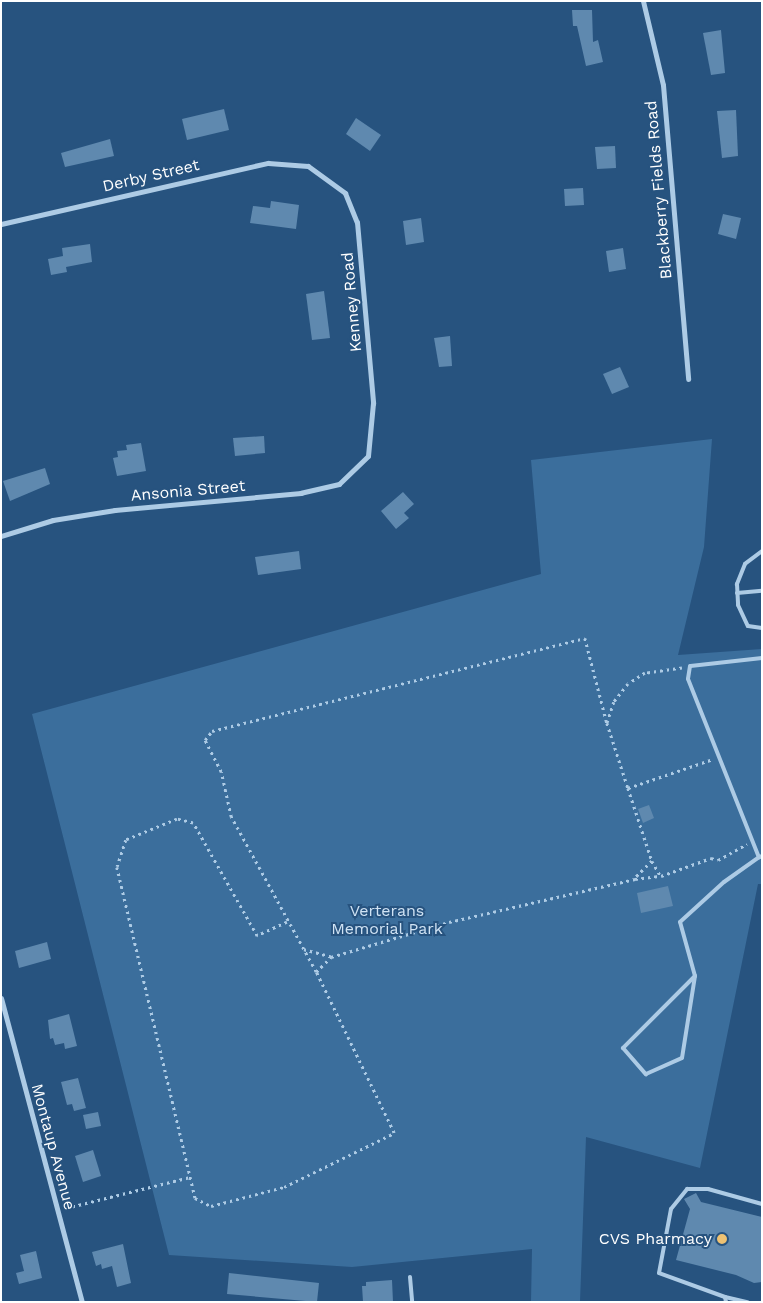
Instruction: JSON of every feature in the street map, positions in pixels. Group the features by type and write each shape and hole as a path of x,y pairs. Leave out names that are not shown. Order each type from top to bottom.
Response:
{"street":[{"name":"Blackberry Fields Road","path":"643,1 663,85 688,379"},
{"name":"Derby Street","path":"1,224 268,163 308,166"},
{"name":"Kenney Road","path":"308,166 346,193 357,222 373,402 368,456"},
{"name":"Ansonia Street","path":"1,536 53,520 115,510 311,490 339,484 368,456"},
{"name":"Montaup Avenue","path":"1,998 82,1302"}],"lane":[{"path":"762,551 745,564 737,584 738,605 748,626 762,628"},
{"path":"737,593 762,591"},
{"path":"695,976 623,1048 646,1074 682,1058 695,976 680,922 724,882 760,856 718,758 688,679 690,666 762,658"},
{"path":"747,1302 725,1299 659,1273 671,1209 687,1189 708,1189 762,1204"},
{"path":"410,1277 412,1302"}],"path":[{"path":"287,922 257,936 193,823 177,819 126,840 117,867 195,1198 211,1206 284,1187 394,1133 316,972 231,817 221,772 204,740 212,731 585,638 607,723 652,861 660,876"},
{"path":"607,723 614,702 628,684 645,673 690,666"},
{"path":"628,788 718,758"},
{"path":"316,972 331,957 449,922 635,879 660,876 711,858 718,860 752,841"},
{"path":"635,879 652,861"},
{"path":"304,950 331,957"},
{"path":"57,1210 190,1177"}],"green space":[{"name":"Verterans Memorial Park","path":"712,439 704,547 678,655 762,649 762,884 758,884 700,1168 586,1137 580,1302 531,1302 532,1249 352,1267 169,1255 32,714 541,574 531,460"}],"building":[{"path":"572,10 592,10 593,42 598,40 603,62 586,66 577,26 573,26"},
{"path":"721,30 725,73 711,75 703,33"},
{"path":"224,109 229,130 187,140 182,119"},
{"path":"736,110 738,156 722,158 717,111"},
{"path":"356,118 381,135 370,151 346,134"},
{"path":"110,139 114,156 65,167 61,153"},
{"path":"615,146 616,168 597,169 595,147"},
{"path":"583,188 584,205 565,206 564,189"},
{"path":"271,201 299,205 296,229 250,223 253,206 270,208"},
{"path":"723,214 741,218 736,239 718,234"},
{"path":"421,218 424,242 406,245 403,221"},
{"path":"90,244 92,262 66,267 67,272 51,275 48,259 63,256 62,248"},
{"path":"623,248 626,269 609,272 606,251"},
{"path":"324,291 330,338 312,340 306,294"},
{"path":"450,336 452,366 439,367 434,338"},
{"path":"620,367 629,387 612,394 603,374"},
{"path":"264,436 265,453 235,456 233,438"},
{"path":"141,443 146,471 117,476 113,458 118,457 117,451 127,450 126,445"},
{"path":"45,468 50,484 10,501 3,481"},
{"path":"403,492 414,504 404,513 409,518 396,529 381,511"},
{"path":"299,551 301,569 258,575 255,557"},
{"path":"649,805 654,818 643,823 638,809"},
{"path":"668,886 673,906 641,913 637,893"},
{"path":"47,942 51,959 19,968 15,951"},
{"path":"69,1014 77,1046 65,1049 64,1043 55,1045 53,1038 50,1039 48,1020"},
{"path":"78,1078 86,1108 74,1111 72,1104 67,1105 61,1082"},
{"path":"98,1112 101,1126 86,1129 83,1115"},
{"path":"93,1150 101,1176 83,1182 75,1156"},
{"name":"CVS Pharmacy","path":"696,1193 701,1202 762,1217 762,1282 754,1283 736,1275 676,1260 690,1209 684,1199"},
{"path":"123,1244 131,1283 117,1287 112,1266 102,1269 101,1264 96,1266 92,1252"},
{"path":"36,1251 42,1278 19,1284 16,1273 24,1271 20,1255"},
{"path":"229,1273 319,1283 317,1302 227,1294"},
{"path":"392,1280 393,1302 363,1302 362,1286 366,1286 366,1282"}],"place":[{"name":"CVS Pharmacy","path":"722,1239"}]}
